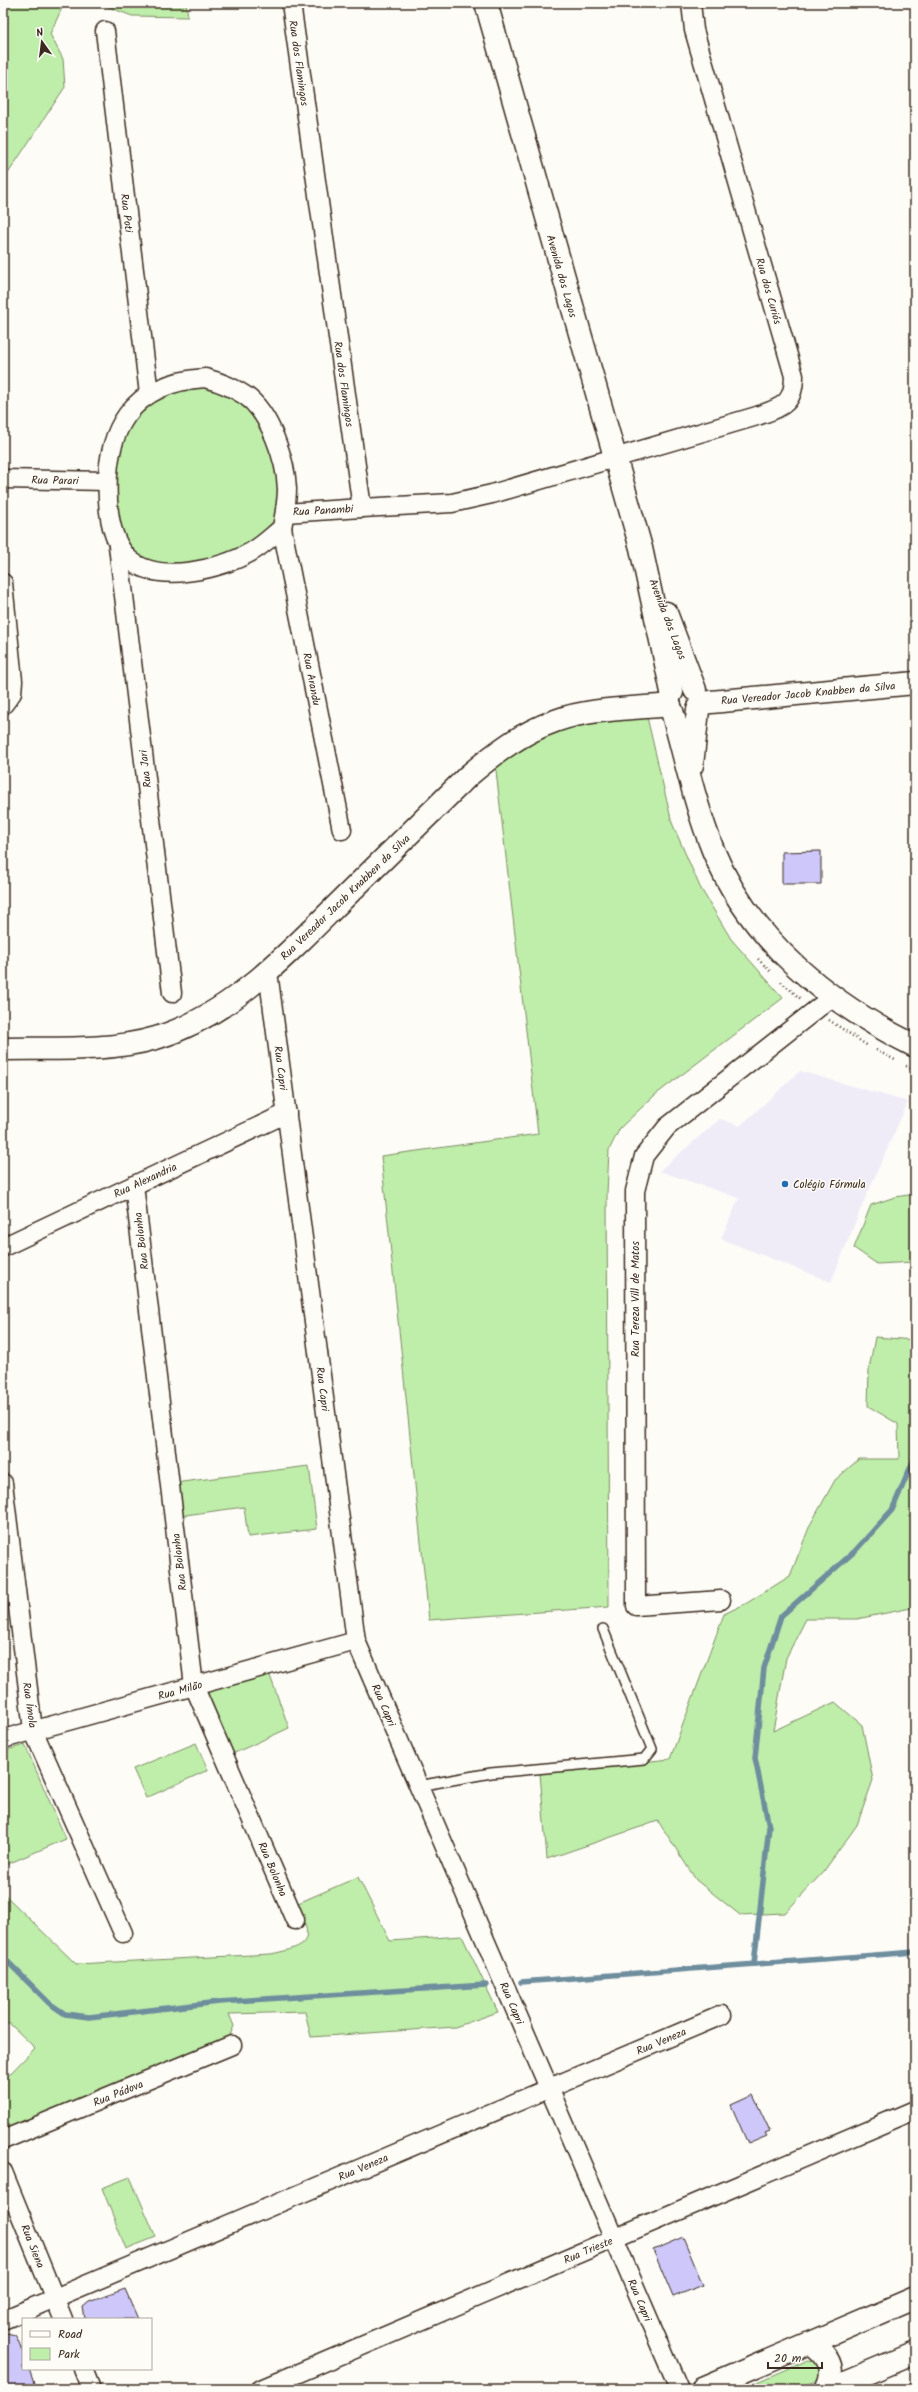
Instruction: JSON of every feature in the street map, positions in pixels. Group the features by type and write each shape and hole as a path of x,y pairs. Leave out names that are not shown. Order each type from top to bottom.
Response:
{"main road":[{"name":"Avenida dos Lagos","path":"486,3 614,458 641,548 698,701"},
{"name":"Avenida dos Lagos","path":"641,548 671,703 699,810 714,851 734,891 776,946 810,980 854,1013 915,1046"},
{"name":"Rua Vereador Jacob Knabben da Silva","path":"3,1049 129,1045 157,1038 187,1026 226,1003 268,972 468,776 498,750 526,734 556,720 589,713 671,703 685,716 698,701 915,683"},
{"path":"691,776 698,701"},
{"path":"702,2389 915,2298"},
{"path":"811,2343 829,2359 832,2370 828,2389"},
{"path":"828,2389 915,2353"}],"street":[{"name":"Rua dos Flamingos","path":"290,3 362,508"},
{"name":"Rua dos Curiós","path":"614,458 775,409 788,401 794,391 794,376 694,30 691,3"},
{"name":"Rua Poti","path":"105,31 149,394"},
{"name":"Rua Arandu","path":"149,394 184,379 205,378 229,385 248,397 263,415 275,438 283,463 287,489 284,520 342,830"},
{"name":"Rua Jari","path":"149,394 131,409 116,433 108,459 107,481 111,522 118,546 172,992"},
{"path":"362,508 452,502 474,499 614,458"},
{"name":"Rua Parari","path":"3,479 107,481"},
{"name":"Rua Panambi","path":"284,520 362,508"},
{"path":"118,546 130,560 144,567 170,573 200,571 230,562 252,552 284,520"},
{"path":"3,583 13,680 12,693 5,704"},
{"name":"Rua Capri","path":"268,972 356,1641 679,2389"},
{"name":"Rua Tereza Vill de Matos","path":"721,1600 636,1606 635,1191 644,1156 667,1127 832,997"},
{"name":"Rua Alexandria","path":"3,1247 287,1113"},
{"name":"Rua Bolonha","path":"134,1185 194,1686 295,1920"},
{"name":"Rua Ímola","path":"3,1483 33,1730 123,1933"},
{"name":"Rua Milão","path":"3,1739 356,1641"},
{"name":"Rua Veneza","path":"3,2320 722,2015"},
{"name":"Rua Pádova","path":"3,2140 232,2045"},
{"name":"Rua Trieste","path":"261,2389 915,2110"},
{"name":"Rua Siena","path":"3,2172 63,2318"},
{"path":"83,2370 91,2389"}],"lane":[{"path":"418,1786 491,1773 644,1759 652,1749 603,1629"}],"shaded area":[{"name":"Colégio Fórmula","path":"800,1071 908,1102 864,1201 831,1282 721,1239 739,1198 659,1171 720,1119 740,1126"}],"green space":[{"path":"3,3 80,3 62,8 50,34 63,59 65,87 3,181"},
{"path":"98,3 186,3 188,17 132,16"},
{"path":"204,385 244,402 257,418 269,441 280,489 276,525 248,546 228,556 170,567 146,560 134,554 124,542 117,521 114,481 122,436 136,413 168,392"},
{"path":"647,717 672,823 700,887 731,939 783,998 655,1095 620,1128 609,1150 607,1194 609,1607 429,1620 381,1156 538,1134 495,762 529,740 590,720"},
{"path":"915,1194 915,1262 877,1264 854,1248 871,1205 895,1197"},
{"path":"875,1337 914,1340 915,1338 915,1603 911,1608 857,1619 806,1619 786,1658 773,1731 835,1702 862,1725 873,1780 857,1825 824,1871 785,1913 740,1915 696,1880 658,1821 547,1859 540,1773 670,1759 724,1614 747,1603 790,1576 810,1525 835,1480 859,1459 899,1459 898,1424 868,1406 869,1369"},
{"path":"309,1466 317,1529 248,1537 244,1507 178,1516 174,1483"},
{"path":"269,1673 289,1728 228,1756 203,1691"},
{"path":"196,1743 208,1770 146,1798 133,1769"},
{"path":"25,1745 66,1839 3,1866 3,1751"},
{"path":"358,1877 390,1941 462,1936 498,2012 455,2027 311,2037 305,2012 229,2014 234,2026 230,2035 224,2041 3,2130 3,2081 35,2048 9,2023 3,2029 3,1893 76,1964 271,1954 294,1948 305,1940 307,1934 306,1926 296,1904"},
{"path":"130,2177 156,2237 126,2249 102,2188"},
{"path":"808,2360 817,2361 820,2364 821,2377 813,2382 783,2389 742,2389"}],"building":[{"path":"821,851 821,884 782,884 782,852"},
{"path":"753,2095 770,2131 765,2133 767,2136 748,2144 731,2105"},
{"path":"683,2237 703,2285 673,2297 653,2250"},
{"path":"125,2289 138,2318 85,2318 83,2307 89,2302"},
{"path":"3,2332 15,2335 18,2340 22,2350 22,2370 29,2370 36,2389 3,2389"}],"waterway":[{"path":"754,1964 769,1827 755,1758 764,1668 781,1616 855,1551 892,1510 915,1457"},
{"path":"521,1982 915,1952"},
{"path":"3,1957 49,2003 65,2014 89,2017 219,2002 486,1985"}],"place":[{"name":"Colégio Fórmula","path":"785,1184"}]}
